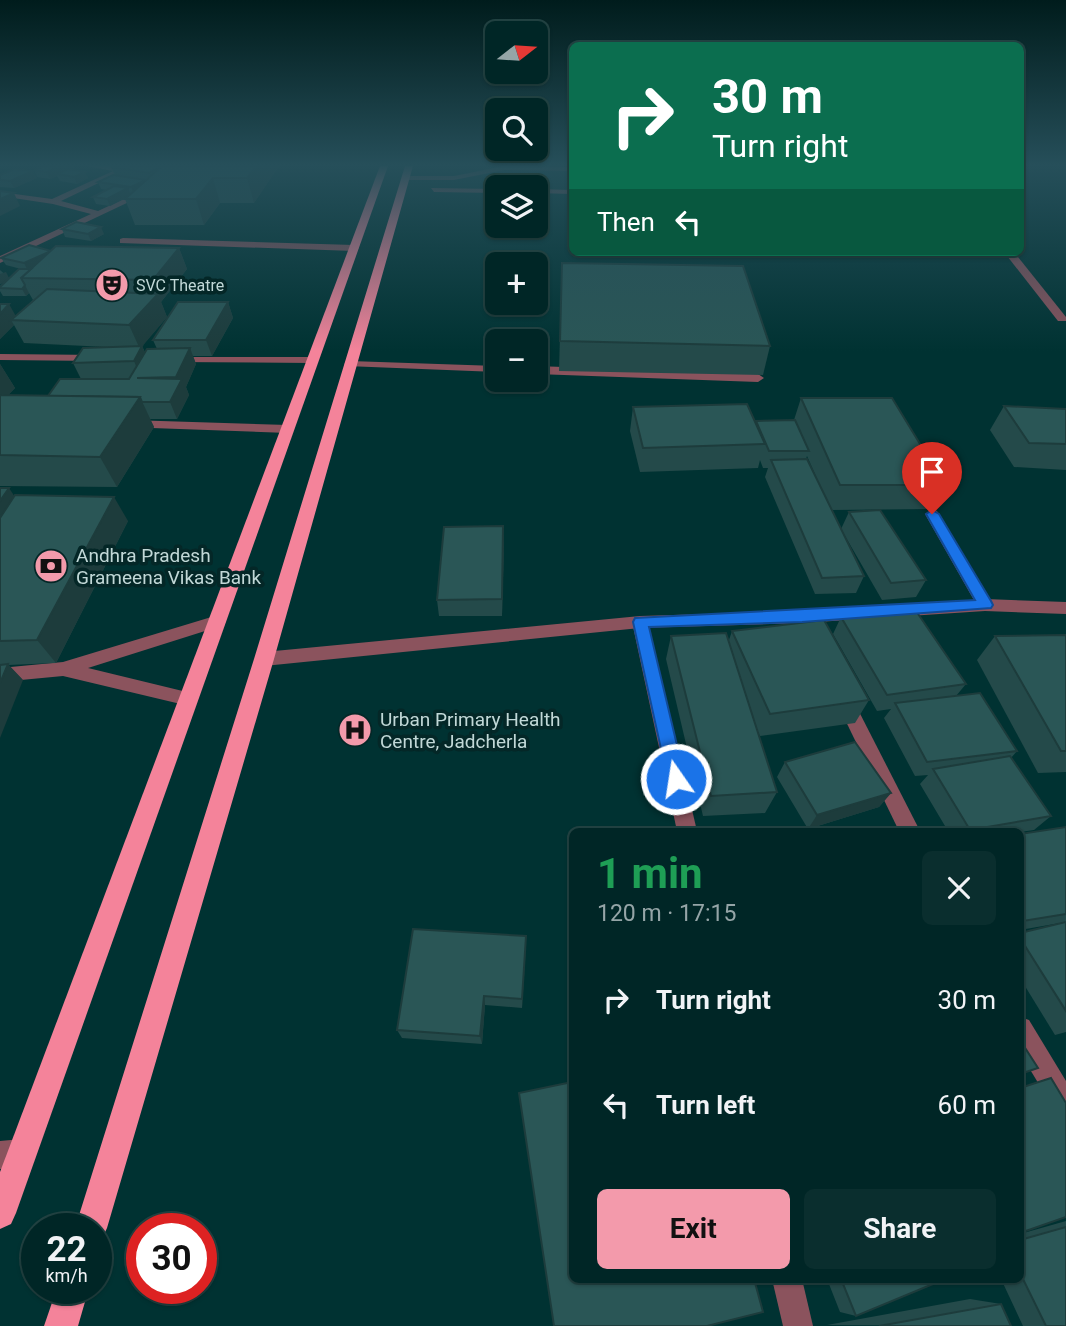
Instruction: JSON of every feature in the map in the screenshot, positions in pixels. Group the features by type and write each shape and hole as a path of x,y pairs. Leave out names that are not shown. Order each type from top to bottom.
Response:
{"highway":[{"path":"0,1213 11,1154 189,699 354,248 375,228"},
{"path":"96,1213 351,364 377,228"},
{"path":"61,1326 68,1304"}],"street":[{"path":"0,260 69,228"},
{"path":"123,241 354,248"},
{"path":"1012,256 1062,319"},
{"path":"0,357 111,359"},
{"path":"166,359 313,360"},
{"path":"351,364 485,369"},
{"path":"548,370 758,378"},
{"path":"109,424 288,429"},
{"path":"932,514 985,605"},
{"path":"264,659 640,622 802,617 985,605 1066,608"},
{"path":"802,617 814,640"},
{"path":"0,674 63,669 218,621"},
{"path":"640,622 686,828"},
{"path":"63,669 189,699"},
{"path":"838,688 908,828"},
{"path":"1024,1036 1066,1105"},
{"path":"788,1283 798,1326"}],"building":[{"path":"64,228 99,228 88,234 62,229"},
{"path":"29,245 51,251 24,263 1,258"},
{"path":"56,246 179,248 153,280 21,278"},
{"path":"562,263 743,266 770,346 560,341"},
{"path":"19,269 31,269 21,278 25,285 22,289 0,288 0,287"},
{"path":"47,289 158,294 129,325 11,320"},
{"path":"178,302 228,302 206,340 153,340"},
{"path":"0,304 9,304 0,314"},
{"path":"142,346 134,361 73,363 83,348"},
{"path":"190,348 176,377 137,378 182,379 170,402 142,402 140,397 48,396 60,379 129,379 147,349"},
{"path":"0,395 140,397 100,457 0,455"},
{"path":"801,398 892,398 945,485 840,485"},
{"path":"747,404 765,444 643,448 633,407"},
{"path":"1004,406 1066,409 1066,444 1029,443"},
{"path":"795,420 809,451 769,451 756,421"},
{"path":"807,459 864,576 822,578 771,460"},
{"path":"0,488 9,488 0,501"},
{"path":"15,495 114,497 37,640 0,641 0,518"},
{"path":"880,510 926,580 891,583 849,512"},
{"path":"503,526 502,599 437,600 444,527"},
{"path":"914,608 966,684 887,695 841,617"},
{"path":"824,620 869,700 770,714 732,631"},
{"path":"726,633 777,792 711,796 671,636"},
{"path":"1066,635 1066,751 1061,751 995,636"},
{"path":"8,664 0,683 0,665"},
{"path":"980,693 1017,751 927,762 895,703"},
{"path":"855,742 891,793 817,815 785,762"},
{"path":"1010,756 1051,816 969,828 933,769"},
{"path":"1066,827 1066,914 1024,921 1024,833"},
{"path":"1066,922 1066,1011 1024,944 1024,932"},
{"path":"413,929 526,936 522,999 484,996 480,1036 397,1030"},
{"path":"1024,1046 1038,1068 1024,1073"},
{"path":"1051,1078 1066,1103 1066,1217 1024,1232 1024,1087"},
{"path":"569,1083 569,1283 755,1283 763,1312 707,1326 554,1326 519,1093"},
{"path":"1066,1227 1066,1326 1046,1326 1024,1281 1024,1239"},
{"path":"843,1283 935,1283 856,1316"},
{"path":"1001,1304 1011,1326 879,1326"}],"place":[{"name":"SVC Theatre","path":"112,285"},
{"name":"Andhra Pradesh Grameena Vikas Bank","path":"51,566"},
{"name":"Urban Primary Health Centre, Jadcherla","path":"355,730"}],"route":[{"path":"676,779 640,622 802,617 985,605 932,514"}]}
